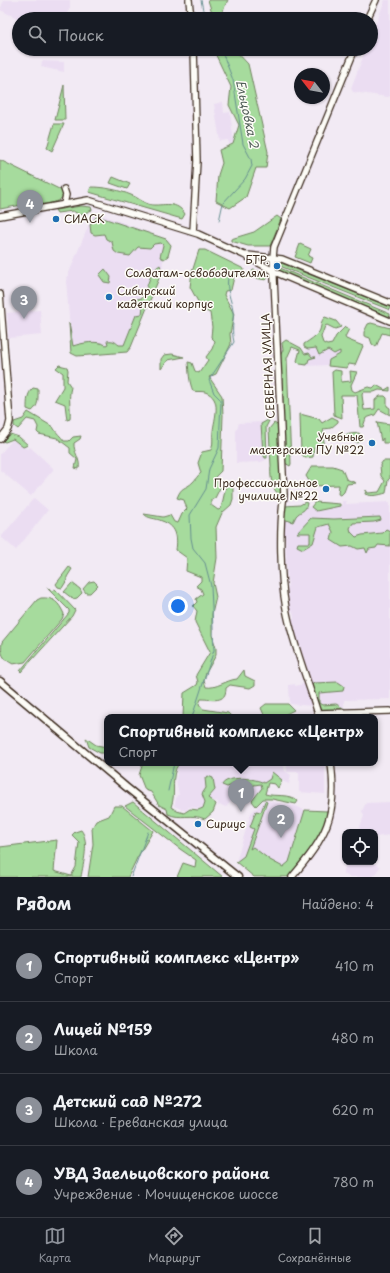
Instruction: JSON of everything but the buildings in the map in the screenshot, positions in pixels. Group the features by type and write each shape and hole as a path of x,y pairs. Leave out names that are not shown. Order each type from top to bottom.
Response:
{"main road":[{"path":"189,0 190,12"},
{"path":"371,12 376,0"},
{"path":"193,232 197,161 194,56"},
{"name":"СЕВЕРНАЯ УЛИЦА","path":"319,714 285,607 281,529 284,495 273,256 274,247 352,56"},
{"path":"64,189 66,195 64,204"},
{"path":"0,216 88,200 193,232 273,270 390,321"},
{"path":"244,255 273,256 390,303"},
{"path":"0,294 10,421 8,429 0,440"},
{"path":"0,681 131,791 238,877"},
{"path":"337,714 390,711"},
{"path":"292,877 324,835 331,813 333,791 331,766"}],"shaded area":[{"path":"4,0 70,0 70,8 68,12 12,12 12,16 0,10"},
{"path":"385,0 390,0 390,96 388,97 353,92 351,88 363,56 378,56 378,18"},
{"path":"42,61 64,62 64,72 41,67"},
{"path":"223,102 224,113 230,112 234,143 229,144 228,140 220,141 214,104"},
{"name":"Сибирский кадетский корпус","path":"94,212 170,240 163,261 162,271 131,348 72,353 66,280"},
{"path":"40,310 42,335 9,338 7,313"},
{"path":"307,348 345,348 347,353 330,365 304,366 303,358"},
{"path":"265,422 266,460 261,462 236,463 236,429 239,423"},
{"path":"13,439 23,447 28,449 30,447 53,468 53,470 31,496 0,470 0,454"},
{"path":"34,498 48,510 16,550 1,537"},
{"path":"342,501 346,501 346,504 390,502 390,699 344,700 344,708 319,709 292,620 294,617 293,612 289,609 284,515 289,507 342,505"},
{"path":"295,684 295,686 304,684 312,706 290,704 289,685"},
{"path":"178,766 283,766 285,771 291,775 289,784 274,778 251,801 235,797 226,807 221,805 218,806 218,802 207,800 204,809 189,807 186,811 174,806 177,795 179,795 176,780"},
{"path":"287,766 325,766 325,794 299,792 299,772 287,772"},
{"path":"264,800 296,806 304,810 327,811 290,877 254,877 236,862 251,813"},
{"path":"390,802 390,835 378,837 378,829 359,829 364,816 362,811 366,803"},
{"path":"346,865 377,865 380,867 373,877 349,877 343,873"}],"green space":[{"path":"208,0 228,0 222,12 212,12"},
{"path":"216,56 241,56 248,64 268,152 266,168 256,168 246,197 230,208 216,201 218,175 222,163 219,150 233,144 239,125 229,105 231,87"},
{"path":"64,85 65,120 55,120"},
{"path":"54,124 64,124 52,151 47,148"},
{"path":"0,160 61,190 63,194 62,197 60,200 50,203 39,205 38,202 0,209"},
{"path":"113,177 130,184 127,189 110,183"},
{"path":"91,187 106,188 122,192 148,204 167,204 177,206 185,214 182,219 89,192"},
{"path":"81,206 91,207 92,210 80,215 73,211 57,213 55,210"},
{"path":"97,216 166,239 171,245 168,256 164,259 160,257 163,245 161,243 154,244 150,248 138,247 130,256 118,254 114,251 112,242 106,239 104,234 95,235 91,233 90,225"},
{"path":"277,216 281,219 270,246 248,246 231,241 231,239 254,232"},
{"path":"300,244 311,249 308,256 312,258 310,263 295,257"},
{"path":"199,250 205,250 244,269 242,275 238,274 234,277 231,290 225,291 224,295 234,314 230,334 231,344 216,374 209,377 222,396 223,415 221,471 214,478 221,486 215,498 211,500 211,505 218,510 221,509 226,486 229,484 233,487 233,499 231,505 222,513 216,527 217,558 213,583 216,597 212,614 212,635 216,648 216,655 206,673 204,681 206,687 214,687 237,679 244,670 245,676 255,681 255,685 250,688 230,685 226,688 224,696 221,699 201,699 199,704 203,709 229,714 183,714 184,693 197,685 198,682 196,675 210,652 195,622 197,611 193,606 197,602 196,599 203,594 201,589 196,586 201,581 201,577 186,571 187,558 176,550 177,540 173,529 167,523 148,517 144,514 163,517 170,515 174,522 178,523 182,514 187,509 184,500 177,498 182,489 193,482 201,473 198,463 202,452 211,450 212,445 216,404 211,395 205,392 193,391 190,381 188,362 192,363 195,371 199,373 208,360 206,357 212,349 215,341 211,337 212,327 210,313 202,309 190,287 192,272"},
{"path":"281,263 390,307 390,310 280,266"},
{"path":"160,265 162,271 131,347 127,352 77,356 71,353 69,323 73,346 94,342 106,345 108,344 107,341 124,345 136,315 142,314 143,306 128,301 142,298 153,271"},
{"path":"280,268 390,314 390,318 279,271"},
{"path":"105,269 111,277 110,283 104,282 99,275"},
{"path":"253,270 258,271 268,278 266,280 250,277"},
{"path":"325,317 336,321 341,327 335,329 327,325 325,326 321,337 323,343 327,345 332,344 336,336 345,327 349,329 345,337 346,339 363,346 355,365 349,364 347,368 328,366 329,360 340,354 340,351 334,354 328,350 319,355 316,348 308,349 304,347 304,344 319,332 322,320"},
{"path":"371,323 390,328 390,335 382,333 376,347 372,344 370,338 364,336 364,332 368,324"},
{"path":"286,340 301,348 305,354 309,353 312,357 316,357 309,359 307,365 300,364 297,361 300,350 292,347 287,358 290,466 285,463 280,367 280,356 283,350 282,343"},
{"path":"172,354 184,357 168,360 161,369 161,359 164,355"},
{"path":"59,365 67,367 67,381 71,387 70,419 67,420 65,404 55,400 63,387 63,373 56,368"},
{"path":"335,370 341,371 341,382 351,381 350,371 357,372 351,385 352,390 355,392 368,387 373,388 376,385 385,390 390,387 390,391 379,390 374,392 363,392 362,395 364,410 375,409 375,400 380,396 385,396 387,398 387,406 390,408 390,415 379,409 375,415 366,418 363,427 360,427 357,395 341,395 342,418 334,415 332,372"},
{"path":"33,388 38,389 38,399 36,407 32,411 27,409 27,403 28,395"},
{"path":"28,412 53,427 64,441 69,441 73,437 81,436 80,439 74,443 79,462 79,469 75,468 77,459 70,453 70,448 57,438 39,434 37,432 38,427 35,421 27,419 18,429 14,426 14,422 23,419"},
{"path":"300,414 319,419 322,423 332,417 338,420 338,422 331,428 324,429 324,442 314,448 313,457 305,458 301,453"},
{"path":"268,420 269,421 266,427 267,458 265,458 263,454 261,424"},
{"path":"377,422 390,424 390,443 383,443 383,438 381,441"},
{"path":"274,423 279,426 281,493 279,494 274,489 271,477 269,429"},
{"path":"359,433 363,437 358,443 353,440 343,441 342,435"},
{"path":"10,434 19,437 28,445 23,447 13,439 5,442 3,441"},
{"path":"383,461 390,461 390,478 388,480 386,493 373,496 365,494 366,490 368,493 379,492 385,481 381,476 380,465"},
{"path":"312,466 333,466 342,469 346,479 356,483 347,484 341,495 338,494 339,485 312,486 306,476"},
{"path":"305,502 307,503 306,508 296,516 293,522 283,519 285,506 300,505"},
{"path":"315,502 340,504 340,506 316,511 311,507"},
{"path":"380,517 381,520 374,522 353,523 350,528 351,532 356,537 382,533 386,529 390,531 390,546 378,545 376,548 369,549 367,553 365,548 358,549 352,546 342,547 331,540 333,532 329,524 318,527 313,543 303,549 297,546 298,543 310,543 310,533 297,533 311,518 334,519"},
{"path":"69,567 72,569 67,577 67,580 62,588 58,587 56,584"},
{"path":"94,581 98,585 90,593 86,593 83,589 89,582"},
{"path":"72,583 80,589 82,593 77,598 73,599 64,592"},
{"path":"46,587 52,591 55,589 75,610 72,616 21,672 20,671 69,613 69,610"},
{"path":"41,598 53,600 58,604 64,614 62,619 25,662 13,664 3,656 1,650 2,642 37,600"},
{"path":"338,682 344,686 343,691 319,693 319,703 322,705 336,704 345,709 319,710 311,686 314,683"},
{"path":"266,704 288,704 294,710 286,714 264,714 261,708"},
{"path":"86,738 96,745 104,746 104,753 100,753 89,747"},
{"path":"142,766 178,766 174,774 173,801 171,807 184,813 190,809 198,810 203,808 205,802 202,794 206,788 205,778 208,776 213,778 215,790 208,798 216,804 213,812 205,819 200,817 173,816 168,814 167,809 159,805 151,792 145,790 139,775"},
{"path":"272,772 282,780 278,788 275,784 268,783 265,794 290,797 298,801 296,804 272,799 263,799 256,806 252,801 262,788 261,784 254,785 251,790 246,789 244,782 227,787 222,785 229,780 242,778 264,783 270,779"},
{"path":"265,801 267,802 250,849 253,847 270,860 283,867 289,862 305,810 327,811 329,813 321,836 290,877 254,877 236,862 244,856 254,829 250,827 256,811 261,812"},
{"path":"133,802 223,877 177,877 183,863 195,867 196,860 125,806"},
{"path":"114,806 122,806 153,831 128,877 88,877 93,844 92,828 96,821 109,816"},
{"path":"81,830 84,835 85,846 81,877 0,877 0,847 57,840 54,871 71,876 76,867 79,842 72,835"}],"waterway":[{"name":"Ельцовка 2","path":"201,0 204,12"},
{"name":"Ельцовка 2","path":"219,221 223,203 245,179 252,166 251,159 243,144 233,80 224,56"},
{"name":"Ельцовка 2","path":"193,714 214,650 211,586 205,563 193,548 190,515 206,489 209,469 219,448 221,400 214,393 209,380 234,342 233,311 228,291 228,277"},
{"name":"Ельцовка 2","path":"168,791 173,766"},
{"path":"131,877 148,832"}],"place":[{"name":"СИАСК","path":"56,219"},
{"name":"УВД Заельцовского района","path":"30,223"},
{"name":"БТР. Солдатам-освободителям.","path":"277,266"},
{"name":"Сибирский кадетский корпус","path":"109,297"},
{"name":"Детский сад №272","path":"24,319"},
{"name":"Учебные мастерские ПУ №22","path":"372,443"},
{"name":"Профессиональное училище №22","path":"326,489"},
{"name":"Спортивный комплекс «Центр»","path":"241,812"},
{"name":"Сириус","path":"198,824"},
{"name":"Лицей №159","path":"281,838"}]}
